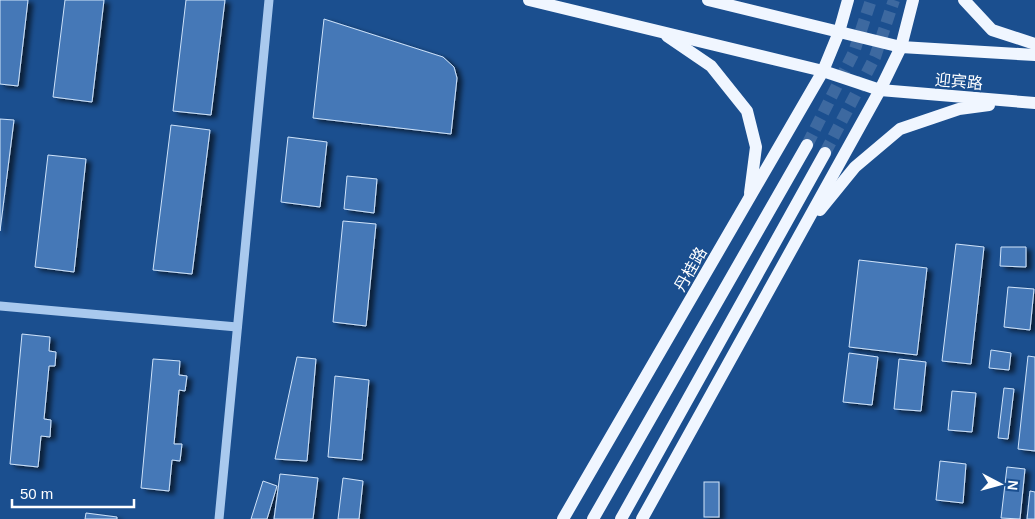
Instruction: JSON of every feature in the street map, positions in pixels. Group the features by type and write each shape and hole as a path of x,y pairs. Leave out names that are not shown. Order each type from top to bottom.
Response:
{"main road":[{"name":"迎宾路","path":"529,0 824,71 880,90 1035,103"},
{"name":"迎宾路","path":"708,0 901,47 1035,55"},
{"name":"丹桂路","path":"563,519 824,71 839,32 848,0"},
{"path":"642,519 880,90 901,47 913,0"},
{"path":"964,0 992,30 1035,44"},
{"path":"660,32 711,66 747,111 756,147 749,199"},
{"path":"799,236 855,167 900,129 959,109 1013,101"},
{"path":"593,519 807,145"},
{"path":"621,519 826,153"}],"street":[{"path":"219,519 269,0"},
{"path":"0,306 237,327"}],"building":[{"path":"0,0 28,0 18,86 0,84"},
{"path":"65,0 104,0 92,102 53,97"},
{"path":"186,0 225,0 211,115 173,111"},
{"path":"324,19 443,57 454,67 457,78 451,134 313,118"},
{"path":"0,119 14,120 0,231"},
{"path":"171,125 210,130 192,274 153,270"},
{"path":"288,137 327,142 320,207 281,202"},
{"path":"48,155 86,159 74,272 35,267"},
{"path":"347,176 377,179 374,213 344,209"},
{"path":"343,221 376,224 366,326 333,322"},
{"path":"956,244 984,247 971,364 942,361"},
{"path":"1001,247 1026,247 1026,267 1000,266"},
{"path":"859,260 927,268 917,355 849,347"},
{"path":"1008,287 1034,289 1030,330 1004,327"},
{"path":"22,334 50,337 49,351 56,352 55,366 49,366 44,419 51,420 50,437 41,436 38,467 10,464"},
{"path":"991,350 1011,353 1009,370 989,368"},
{"path":"849,353 878,357 872,405 843,402"},
{"path":"1028,356 1035,357 1035,451 1018,449"},
{"path":"297,357 316,359 307,461 275,459"},
{"path":"153,359 180,361 179,375 187,376 185,391 179,390 174,444 182,444 180,461 172,460 169,491 141,488"},
{"path":"899,359 926,362 921,411 894,409"},
{"path":"335,376 369,380 362,460 328,457"},
{"path":"1004,388 1014,389 1008,439 998,438"},
{"path":"952,391 976,393 972,432 948,430"},
{"path":"940,461 966,464 963,503 936,500"},
{"path":"1007,467 1025,469 1020,519 1001,518"},
{"path":"280,474 318,478 313,519 274,519"},
{"path":"343,478 363,481 359,519 338,519"},
{"path":"263,481 277,486 267,519 251,519"},
{"path":"704,482 719,482 719,517 704,517"},
{"path":"1030,491 1035,492 1035,519 1027,519"},
{"path":"86,513 117,517 117,519 85,519"}],"tunnel":[{"path":"807,145 854,52 871,0"},
{"path":"825,153 875,57 894,0"}]}
